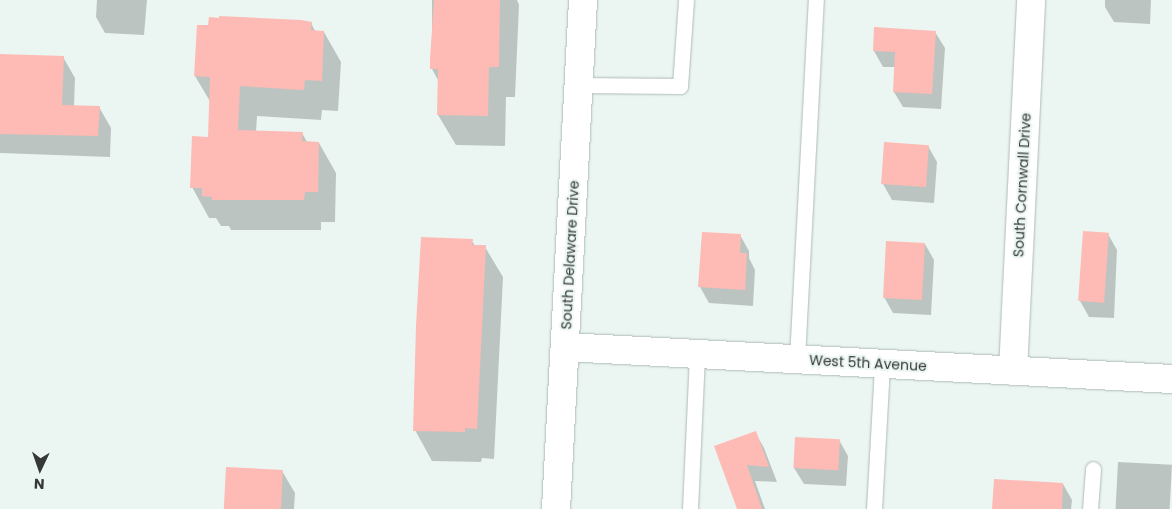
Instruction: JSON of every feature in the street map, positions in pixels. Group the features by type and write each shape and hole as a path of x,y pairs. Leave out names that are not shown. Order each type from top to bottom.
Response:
{"street":[{"name":"South Delaware Drive","path":"556,509 583,0"},
{"name":"South Cornwall Drive","path":"1013,371 1031,0"},
{"name":"West 5th Avenue","path":"565,347 1172,379"}],"lane":[{"path":"578,85 680,86 686,0"},
{"path":"797,360 816,0"},
{"path":"690,509 697,354"},
{"path":"874,509 882,364"},
{"path":"1090,509 1093,469"}],"building":[{"path":"434,0 500,0 499,67 489,67 488,116 437,115 438,69 430,69"},
{"path":"219,16 301,20 312,22 311,30 324,31 322,81 305,80 304,90 240,86 238,130 303,132 302,141 319,142 318,192 305,192 304,200 212,200 212,197 202,196 202,188 190,188 192,136 208,137 210,77 194,76 197,25 208,25 209,17 219,18"},
{"path":"874,27 936,31 932,94 893,92 895,52 873,51"},
{"path":"0,54 64,56 62,105 100,106 98,136 0,134"},
{"path":"884,142 929,145 926,187 881,184"},
{"path":"1083,231 1109,233 1104,303 1078,301"},
{"path":"702,232 741,234 740,253 747,253 745,290 698,287"},
{"path":"421,237 473,239 472,245 486,245 477,429 465,428 465,432 413,431"},
{"path":"886,241 925,243 922,300 883,298"},
{"path":"756,431 769,467 747,465 762,509 737,509 714,446"},
{"path":"795,437 840,439 838,470 793,468"},
{"path":"226,467 283,470 281,509 224,509"},
{"path":"994,479 1063,483 1062,509 992,509"}]}
